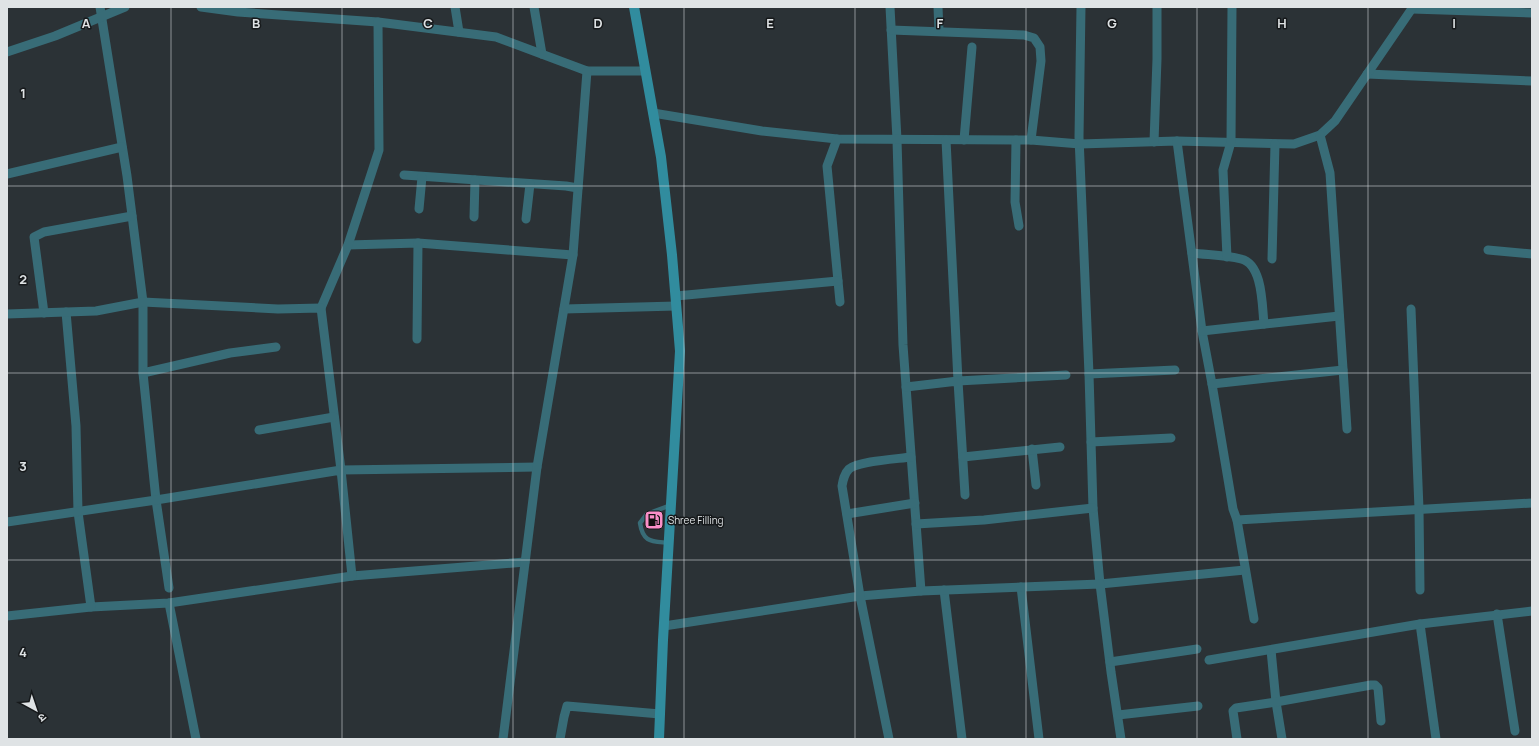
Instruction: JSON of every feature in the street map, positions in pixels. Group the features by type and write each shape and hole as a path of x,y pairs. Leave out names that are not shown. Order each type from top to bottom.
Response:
{"street":[{"path":"100,7 122,147 143,302 143,372 156,500 169,588"},
{"path":"7,52 55,36 125,7"},
{"path":"201,7 238,12 378,22 496,37 587,71 645,71"},
{"path":"455,7 459,32"},
{"path":"534,7 542,54"},
{"path":"634,7 661,157 680,351 659,739"},
{"path":"890,7 897,140 903,345 921,591"},
{"path":"938,7 939,31"},
{"path":"1081,7 1080,144 1090,374 1093,508 1100,584 1121,739"},
{"path":"1154,142 1157,7"},
{"path":"1227,257 1223,170 1231,142 1232,7"},
{"path":"653,112 762,131 837,139 1032,140 1080,144 1177,141 1294,144 1320,135 1335,121 1412,8 1532,13"},
{"path":"352,576 341,470 321,308 348,245 379,150 378,22"},
{"path":"891,30 1024,35 1034,38 1040,47 1041,61 1032,140"},
{"path":"964,140 972,47"},
{"path":"503,739 537,467 573,255 587,71"},
{"path":"1367,74 1532,81"},
{"path":"1320,135 1330,173 1347,429"},
{"path":"837,139 827,166 840,302"},
{"path":"946,140 965,494"},
{"path":"1016,140 1015,202 1019,226"},
{"path":"1177,141 1202,331 1254,619"},
{"path":"1272,259 1275,144"},
{"path":"7,174 122,147"},
{"path":"404,175 578,188"},
{"path":"420,209 422,176"},
{"path":"474,217 475,180"},
{"path":"526,219 530,184"},
{"path":"44,313 34,237 44,232 132,216"},
{"path":"348,245 418,243 573,255"},
{"path":"416,339 418,243"},
{"path":"1488,250 1532,254"},
{"path":"1192,253 1242,259 1253,266 1259,279 1264,324"},
{"path":"564,309 676,301 838,281"},
{"path":"7,314 96,311 143,302 278,309 321,308"},
{"path":"1411,310 1419,509 1420,590"},
{"path":"66,312 76,426 78,512 91,607"},
{"path":"1202,331 1339,316"},
{"path":"143,372 230,353 276,346"},
{"path":"1090,374 1175,370"},
{"path":"1212,384 1343,370"},
{"path":"906,387 958,381 1066,375"},
{"path":"259,430 334,417"},
{"path":"1091,442 1171,438"},
{"path":"963,456 1060,447"},
{"path":"1032,449 1036,485"},
{"path":"889,739 860,596 842,486 844,477 848,470 857,464 911,457"},
{"path":"7,522 341,470 537,467"},
{"path":"847,514 915,503"},
{"path":"1237,520 1532,503"},
{"path":"916,524 984,520 1093,508"},
{"path":"7,616 91,607 169,602 352,576 525,562"},
{"path":"664,626 860,596 921,591 1100,584 1245,570"},
{"path":"1021,587 1039,739"},
{"path":"944,590 962,739"},
{"path":"169,602 196,739"},
{"path":"1209,660 1420,624 1532,611"},
{"path":"1498,614 1515,731"},
{"path":"1420,624 1436,739"},
{"path":"1110,662 1197,649"},
{"path":"1271,650 1276,702 1282,739"},
{"path":"1237,739 1233,711 1236,708 1375,685 1378,688 1381,721"},
{"path":"560,739 560,732 567,706 660,714"},
{"path":"1118,715 1198,706"}],"lane":[{"path":"669,543 649,541 641,533 640,523 647,514 672,505"}],"place":[{"name":"Shree Filling","path":"654,520"}]}
